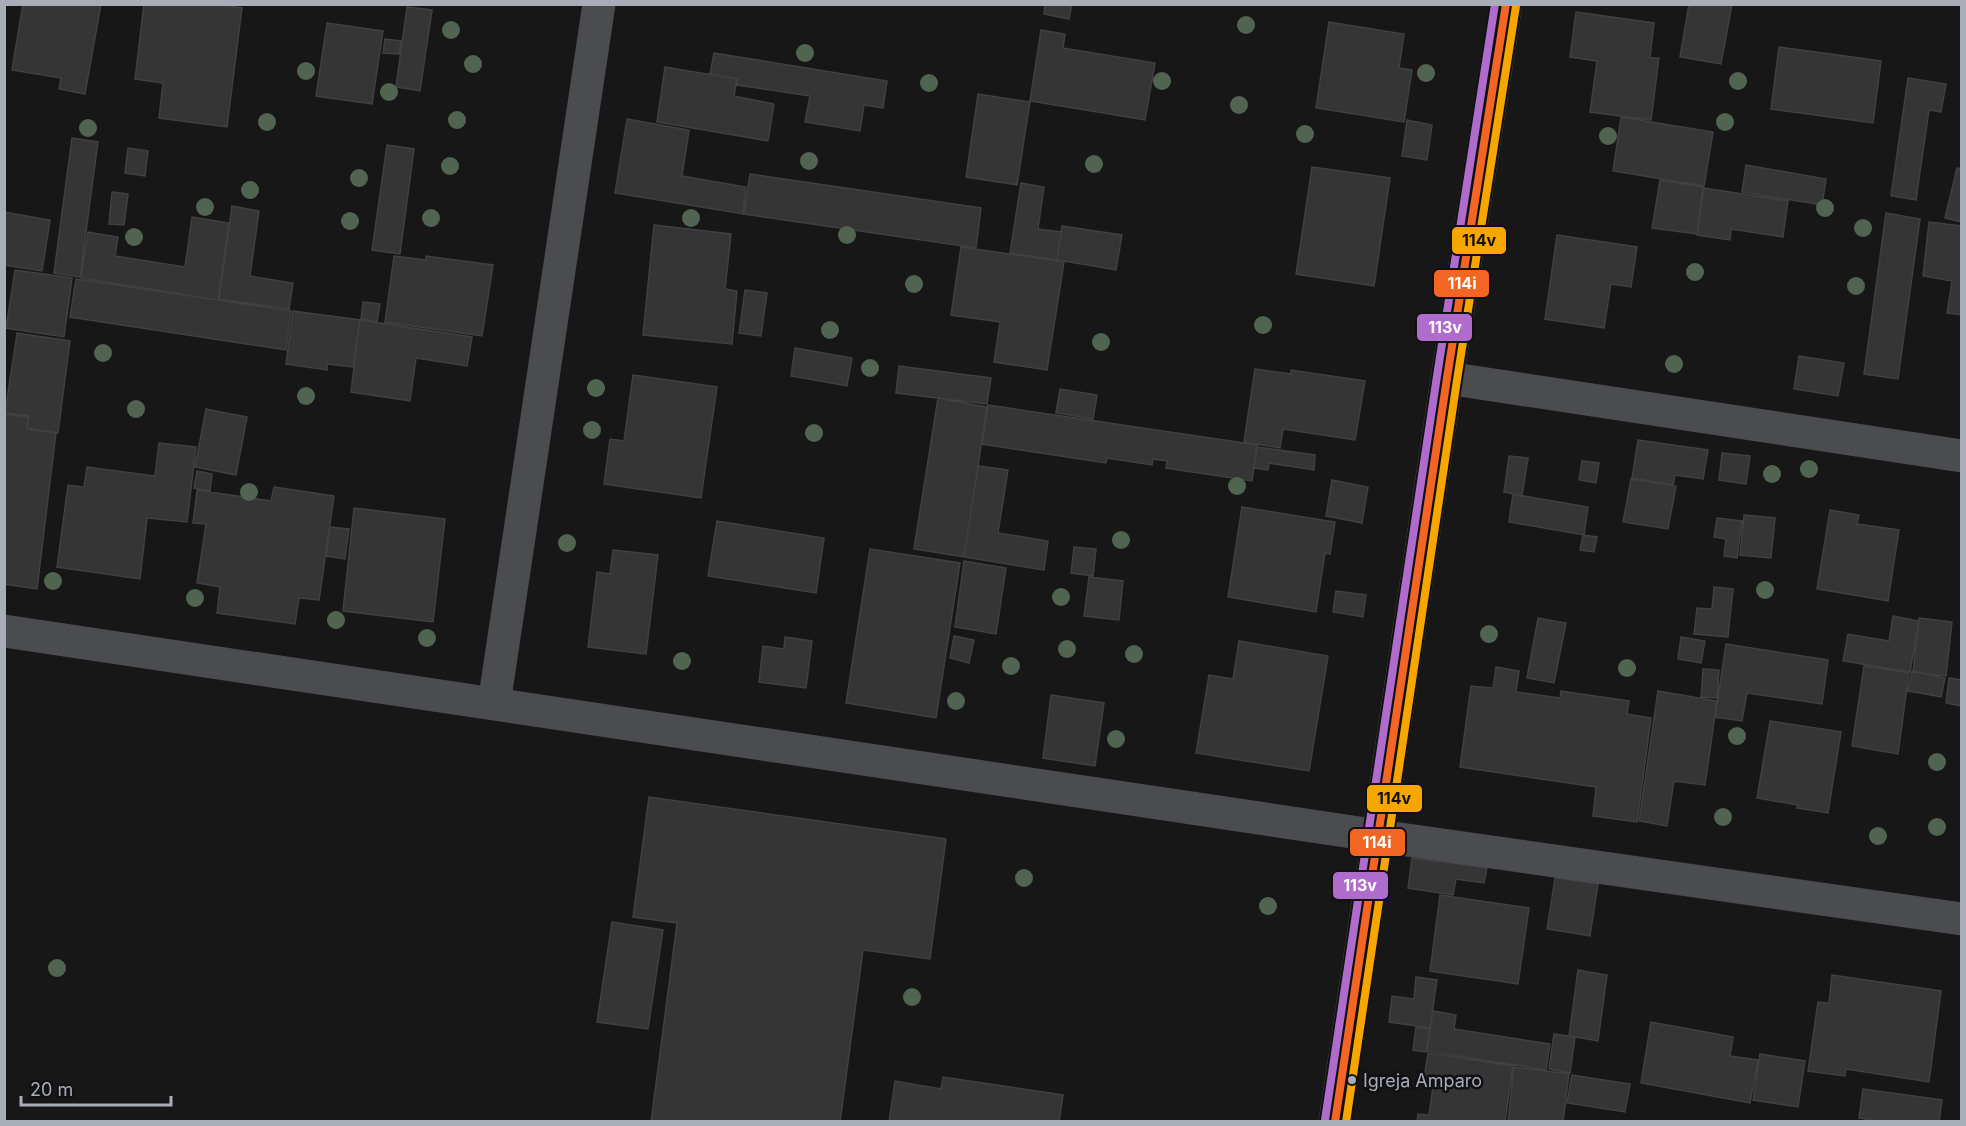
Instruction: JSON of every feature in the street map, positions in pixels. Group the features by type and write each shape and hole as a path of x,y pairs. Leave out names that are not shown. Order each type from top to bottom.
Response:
{"street":[{"path":"494,704 599,4"},
{"path":"1335,1122 1506,4"},
{"path":"1447,378 1962,456"},
{"path":"4,631 1379,836 1962,919"}],"building":[{"path":"23,4 101,4 85,94 59,89 61,78 12,70"},
{"path":"144,4 213,4 242,8 227,127 159,118 163,83 135,79"},
{"path":"1045,4 1072,4 1069,19 1044,14"},
{"path":"1689,4 1732,4 1721,64 1680,57"},
{"path":"407,7 432,10 420,91 396,87"},
{"path":"1576,12 1654,23 1650,58 1659,58 1651,120 1590,112 1597,61 1570,57"},
{"path":"1329,22 1404,34 1399,68 1412,70 1404,122 1316,108"},
{"path":"327,23 383,31 372,104 316,96"},
{"path":"1041,30 1065,34 1063,48 1155,63 1145,120 1030,101"},
{"path":"385,39 401,41 399,54 383,53"},
{"path":"1779,47 1881,61 1873,123 1771,109"},
{"path":"714,53 887,81 883,108 864,105 860,131 805,122 810,96 737,85 738,79 710,74"},
{"path":"665,67 737,79 734,96 774,104 768,141 657,122"},
{"path":"1908,78 1946,84 1941,112 1929,110 1916,200 1891,196"},
{"path":"978,94 1030,102 1017,185 966,177"},
{"path":"1621,117 1713,132 1704,186 1613,171"},
{"path":"627,119 689,130 682,176 746,187 743,214 615,193"},
{"path":"1407,120 1432,125 1427,160 1402,156"},
{"path":"72,138 98,142 80,277 54,273"},
{"path":"387,145 414,149 400,254 372,250"},
{"path":"128,148 148,151 145,176 125,173"},
{"path":"1746,165 1826,179 1822,205 1742,192"},
{"path":"1312,167 1390,178 1374,286 1296,274"},
{"path":"1957,168 1962,169 1962,222 1945,218"},
{"path":"750,174 981,208 976,248 744,214"},
{"path":"1660,180 1703,187 1697,234 1652,228"},
{"path":"1021,183 1044,187 1038,229 1061,232 1057,260 1010,253"},
{"path":"1704,188 1788,201 1783,237 1731,229 1730,240 1697,235"},
{"path":"112,192 128,194 124,225 109,224"},
{"path":"232,206 259,211 250,276 293,283 289,309 219,299"},
{"path":"4,212 50,220 42,271 4,265"},
{"path":"1886,213 1920,219 1898,379 1864,374"},
{"path":"192,217 229,223 218,300 81,278 88,232 118,237 115,256 185,267"},
{"path":"1929,222 1962,226 1962,315 1947,313 1952,281 1923,276"},
{"path":"654,225 731,234 725,289 737,291 732,344 643,335"},
{"path":"1062,226 1122,235 1116,270 1057,260"},
{"path":"1557,235 1637,247 1631,287 1611,284 1604,328 1545,319"},
{"path":"961,247 1064,262 1047,370 994,362 1000,322 951,315"},
{"path":"394,256 426,260 426,256 493,265 482,336 385,322"},
{"path":"15,270 72,278 64,337 6,328"},
{"path":"76,279 291,311 286,350 70,317"},
{"path":"745,290 767,293 761,336 739,333"},
{"path":"363,302 380,304 377,322 361,319"},
{"path":"293,311 360,320 353,367 327,364 327,370 286,364"},
{"path":"360,320 472,337 467,366 416,358 410,401 351,392"},
{"path":"17,333 70,341 58,433 27,428 29,416 5,413"},
{"path":"795,348 852,358 847,386 791,376"},
{"path":"1799,356 1844,363 1838,396 1794,389"},
{"path":"899,366 991,378 987,404 896,393"},
{"path":"1255,369 1291,374 1291,370 1365,381 1355,440 1283,429 1280,448 1244,442"},
{"path":"633,375 717,387 701,498 604,484 610,439 624,441"},
{"path":"1060,389 1097,395 1093,419 1056,413"},
{"path":"938,398 987,407 964,557 914,549"},
{"path":"988,405 1257,445 1252,481 1166,468 1167,461 1153,459 1152,465 1107,458 1106,463 982,444"},
{"path":"206,409 247,417 236,475 195,467"},
{"path":"4,414 28,417 27,429 56,433 37,589 4,584"},
{"path":"1638,440 1708,450 1703,479 1675,475 1673,485 1632,478"},
{"path":"159,443 196,447 187,522 147,518 140,579 57,567 68,485 84,487 87,467 155,476"},
{"path":"1257,447 1315,455 1314,470 1269,463 1268,470 1254,468"},
{"path":"1722,453 1750,456 1746,484 1719,480"},
{"path":"1509,456 1528,458 1522,496 1504,492"},
{"path":"1582,461 1599,463 1596,483 1579,480"},
{"path":"978,466 1008,470 998,533 1048,541 1044,570 964,557"},
{"path":"197,471 212,474 210,491 194,488"},
{"path":"1631,479 1676,486 1668,529 1623,522"},
{"path":"1332,480 1368,487 1362,523 1326,516"},
{"path":"274,487 334,496 319,600 299,598 295,624 217,613 220,587 197,583 206,524 193,523 197,490 271,501"},
{"path":"1513,494 1588,507 1584,535 1509,522"},
{"path":"1242,507 1335,522 1330,554 1325,553 1316,612 1228,597"},
{"path":"354,508 445,519 433,622 343,611"},
{"path":"1830,510 1859,515 1857,524 1899,530 1888,601 1817,589"},
{"path":"1744,515 1775,518 1771,558 1740,555"},
{"path":"1717,518 1742,521 1737,558 1724,556 1726,539 1714,537"},
{"path":"717,521 824,538 816,593 708,576"},
{"path":"330,527 349,529 345,559 326,556"},
{"path":"1583,535 1597,537 1594,552 1580,550"},
{"path":"1074,547 1096,549 1093,576 1071,573"},
{"path":"870,549 960,563 936,718 846,703"},
{"path":"613,550 658,555 646,654 588,647 597,572 610,574"},
{"path":"964,561 1006,568 996,634 955,627"},
{"path":"1089,577 1123,581 1119,620 1084,616"},
{"path":"1714,587 1733,589 1728,637 1694,634 1697,608 1712,609"},
{"path":"1336,591 1366,595 1363,617 1333,612"},
{"path":"1893,616 1919,621 1910,672 1843,661 1848,634 1889,641"},
{"path":"1538,618 1566,623 1554,683 1527,678"},
{"path":"1919,618 1952,622 1946,676 1913,672"},
{"path":"954,636 974,640 969,663 950,658"},
{"path":"785,637 812,641 806,688 759,682 763,646 784,649"},
{"path":"1681,637 1705,641 1701,663 1678,659"},
{"path":"1239,641 1328,656 1309,771 1196,753 1209,675 1233,679"},
{"path":"1726,644 1828,660 1822,704 1747,693 1742,721 1715,717"},
{"path":"1864,666 1909,673 1898,754 1852,746"},
{"path":"1496,667 1519,671 1516,692 1560,698 1561,691 1629,701 1627,714 1651,718 1637,822 1593,816 1596,787 1460,767 1471,686 1493,688"},
{"path":"1703,669 1719,670 1717,698 1701,697"},
{"path":"1912,671 1945,678 1941,697 1908,691"},
{"path":"1949,678 1962,680 1962,706 1946,703"},
{"path":"1658,691 1717,701 1705,785 1674,781 1667,826 1639,821"},
{"path":"1051,695 1104,703 1095,766 1043,758"},
{"path":"1770,721 1841,732 1828,813 1757,798"},
{"path":"649,797 946,839 930,959 863,950 840,1122 651,1122 677,923 633,917"},
{"path":"1412,858 1487,868 1484,883 1456,879 1453,895 1408,888"},
{"path":"1555,878 1598,884 1590,936 1547,929"},
{"path":"1440,895 1529,908 1518,984 1430,971"},
{"path":"612,922 663,930 648,1029 597,1022"},
{"path":"1578,970 1607,975 1598,1041 1569,1036"},
{"path":"1832,975 1941,991 1929,1082 1846,1069 1845,1076 1808,1071 1818,1002 1829,1003"},
{"path":"1416,977 1437,980 1430,1028 1389,1022 1392,996 1414,999"},
{"path":"1433,1011 1456,1015 1454,1029 1550,1044 1546,1070 1427,1051"},
{"path":"1651,1022 1733,1037 1730,1056 1758,1060 1750,1103 1641,1083"},
{"path":"1416,1027 1430,1029 1426,1052 1413,1050"},
{"path":"1554,1034 1575,1037 1570,1073 1549,1069"},
{"path":"1428,1053 1513,1066 1505,1122 1417,1122 1418,1114 1429,1115 1433,1086 1423,1085"},
{"path":"1760,1054 1805,1061 1798,1107 1753,1100"},
{"path":"1514,1067 1569,1074 1563,1122 1508,1122"},
{"path":"1572,1075 1630,1084 1625,1112 1567,1103"},
{"path":"943,1077 1063,1095 1059,1122 889,1122 895,1081 941,1089"},
{"path":"1863,1089 1942,1100 1939,1122 1884,1122 1859,1118"}],"transit line":[{"name":"113v","path":"1325,1120 1495,4"},
{"name":"114i","path":"1335,1122 1506,4"},
{"name":"114v","path":"1346,1122 1457,380 1516,6"}],"place":[{"name":"Igreja Amparo","path":"1352,1080"}]}
